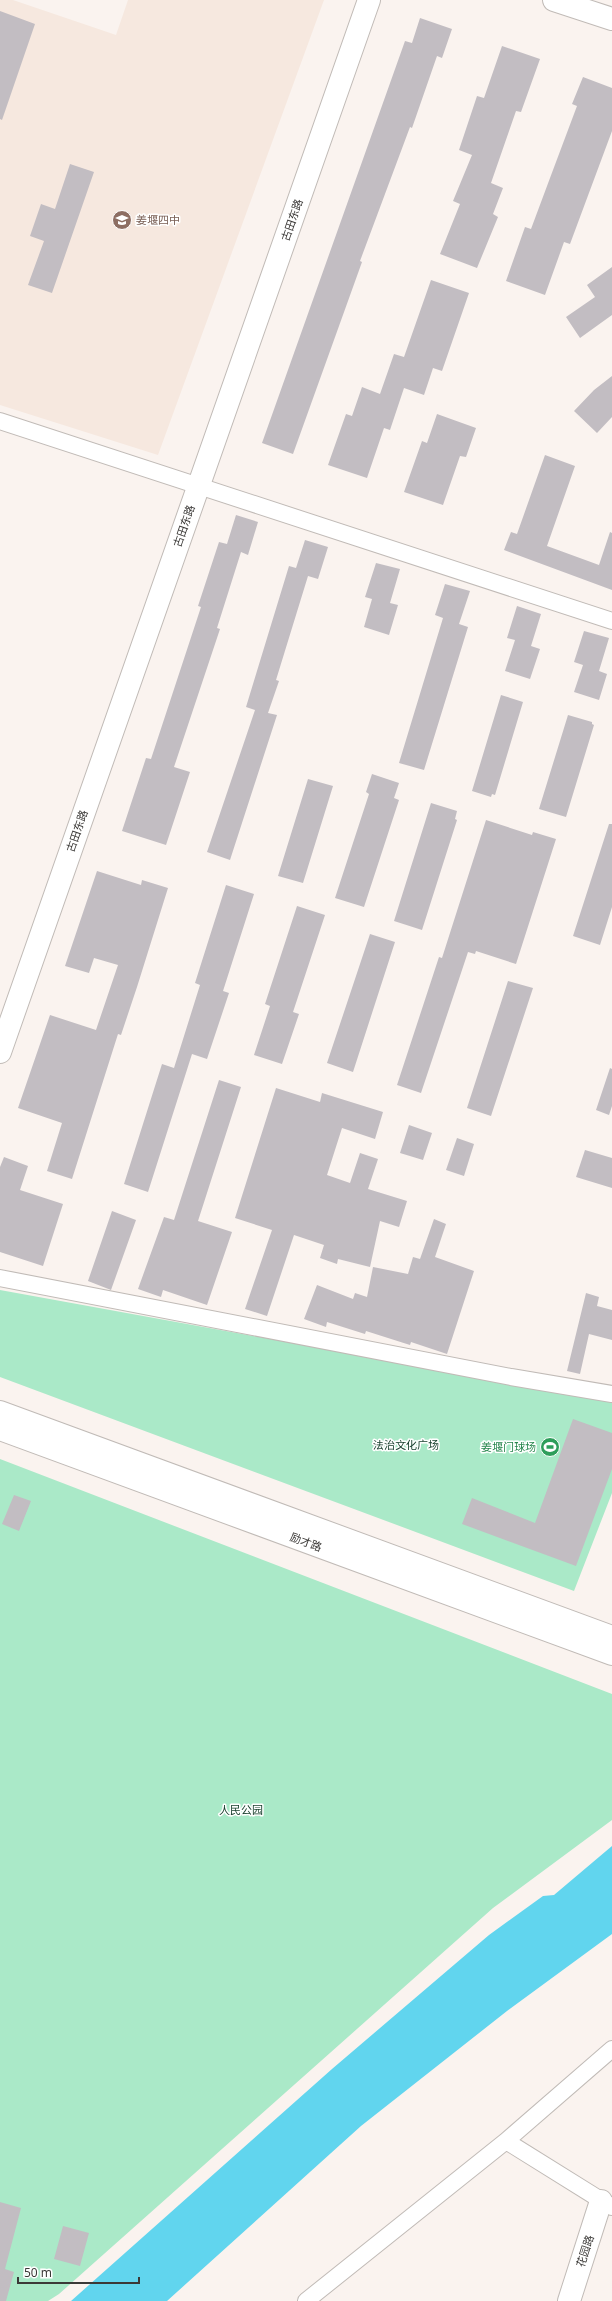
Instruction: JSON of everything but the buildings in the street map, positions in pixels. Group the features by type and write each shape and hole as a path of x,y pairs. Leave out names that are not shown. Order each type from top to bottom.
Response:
{"street":[{"name":"古田东路","path":"0,1052 369,0"},
{"path":"554,0 612,19"},
{"path":"0,421 612,622"},
{"path":"0,1278 488,1372 612,1394"},
{"name":"励才路","path":"0,1412 612,1637"},
{"name":"励才路","path":"0,1429 612,1654"},
{"path":"306,2301 506,2141 612,2049"},
{"path":"506,2141 607,2204"},
{"name":"花园路","path":"569,2301 607,2204"}],"shaded area":[{"name":"姜堰四中","path":"0,0 13,0 116,35 128,0 324,0 158,455 0,405"}],"green space":[{"name":"法治文化广场","path":"0,1290 612,1401 612,1493 574,1591 0,1377"},
{"name":"人民公园","path":"0,1459 612,1694 612,1820 493,1908 59,2294 48,2301 0,2301"}],"water":[{"path":"612,1846 612,1934 507,2011 361,2126 167,2301 71,2301 332,2069 489,1935 543,1896 554,1895"}],"place":[{"name":"姜堰四中","path":"122,220"},
{"name":"姜堰门球场","path":"550,1447"}]}
